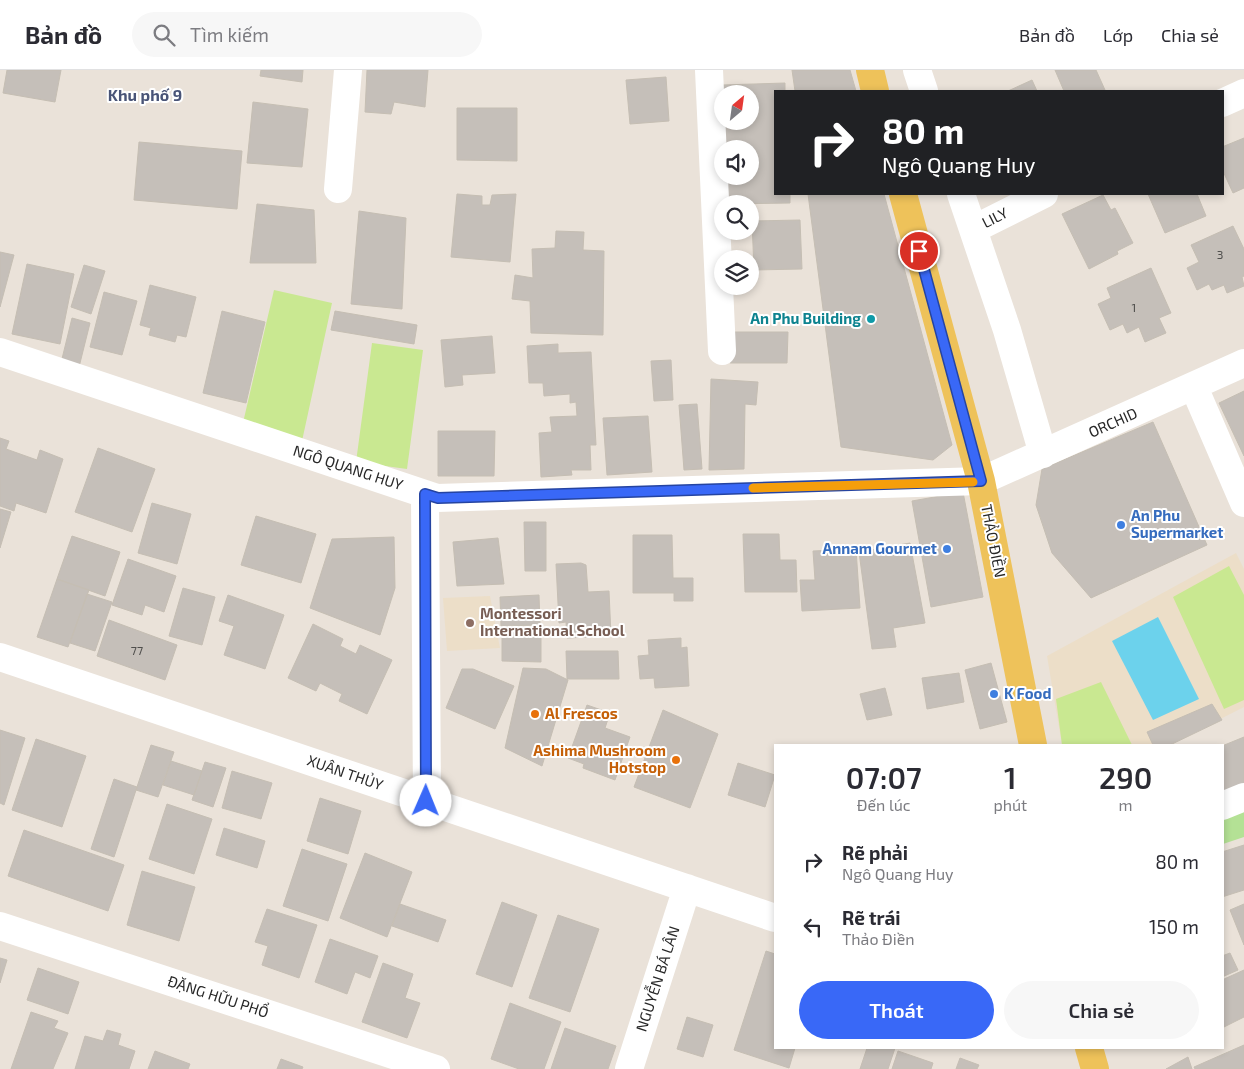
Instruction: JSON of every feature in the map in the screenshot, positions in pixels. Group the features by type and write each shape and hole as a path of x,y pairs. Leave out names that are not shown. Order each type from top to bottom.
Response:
{"main road":[{"path":"870,70 875,90"},
{"name":"THẢO ĐIỀN","path":"903,195 981,481 1033,744"},
{"path":"1089,1049 1095,1069"}],"street":[{"path":"338,189 348,70"},
{"path":"709,70 722,351"},
{"path":"917,70 924,90"},
{"path":"1224,103 1244,93"},
{"path":"961,195 1007,330 1043,454"},
{"name":"LILY","path":"974,229 1042,195"},
{"name":"NGÔ QUANG HUY","path":"0,352 438,498 981,481"},
{"name":"ORCHID","path":"981,481 1244,363"},
{"path":"1194,387 1244,503"},
{"path":"425,494 426,801"},
{"name":"XUÂN THỦY","path":"0,657 774,918"},
{"path":"1224,805 1244,797"},
{"name":"NGUYỄN BÁ LÂN","path":"628,1069 687,888"},
{"name":"ĐẶNG HỮU PHỔ","path":"0,926 436,1069"}],"shaded area":[{"path":"1236,553 1244,569 1244,707 1171,744 1062,744 1047,656"},
{"name":"Montessori International School","path":"490,596 500,648 447,651 443,598"}],"green space":[{"path":"274,290 332,303 302,441 242,427"},
{"path":"372,343 423,350 407,469 356,462"},
{"path":"1229,566 1244,595 1244,700 1224,709 1173,597"},
{"path":"1101,682 1132,744 1062,744 1056,699"},
{"path":"1244,801 1244,837 1224,844 1224,810"}],"water":[{"path":"1158,617 1199,699 1153,720 1112,641"}],"building":[{"path":"7,70 61,70 55,102 3,93"},
{"path":"261,70 303,70 302,82 260,76"},
{"path":"367,70 428,70 425,107 394,102 391,114 365,112"},
{"path":"792,70 850,70 856,90 795,90"},
{"path":"1055,70 1096,70 1105,90 1064,90"},
{"path":"666,77 669,121 630,124 626,80"},
{"path":"1032,80 1037,90 1010,90"},
{"path":"785,83 785,90 774,90 774,195 790,195 790,203 759,203 759,195 727,195 726,185 759,185 759,140 725,140 724,130 759,130 759,85 722,85"},
{"path":"253,102 308,109 302,167 247,163"},
{"path":"457,108 517,108 517,161 457,160"},
{"path":"1244,138 1244,188 1233,193 1224,173 1224,146"},
{"path":"139,142 242,151 237,209 134,200"},
{"path":"457,194 482,196 482,205 490,205 492,195 516,194 510,262 451,257"},
{"name":"An Phu Building","path":"808,195 884,195 952,445 933,460 841,447"},
{"path":"1103,195 1111,210 1115,208 1133,243 1117,251 1118,254 1089,269 1062,214"},
{"path":"1148,195 1197,195 1206,216 1165,233"},
{"path":"257,204 314,210 316,263 250,263"},
{"path":"359,211 406,218 402,309 351,304"},
{"path":"800,220 802,269 759,270 759,250 753,250 753,240 759,240 759,221"},
{"path":"1233,226 1244,249 1244,276 1242,277 1244,286 1227,293 1224,285 1212,290 1209,284 1197,290 1187,268 1199,262 1191,245"},
{"path":"556,231 584,232 583,250 604,251 603,335 531,333 530,301 512,299 515,275 533,278 532,249 555,248"},
{"path":"0,252 14,255 0,307"},
{"path":"27,264 74,274 60,344 12,334"},
{"path":"84,265 105,271 91,314 71,307"},
{"path":"1151,268 1171,313 1159,318 1166,333 1145,342 1139,327 1127,333 1123,324 1110,330 1098,304 1111,298 1107,288"},
{"path":"150,285 196,297 186,337 177,335 175,342 149,335 151,328 140,325"},
{"path":"104,292 137,301 122,355 90,347"},
{"path":"222,311 265,322 246,403 203,393"},
{"path":"335,311 417,325 414,344 331,330"},
{"path":"72,318 90,323 78,371 60,367"},
{"path":"730,332 788,332 787,363 730,363"},
{"path":"492,336 495,373 462,375 463,385 445,387 441,340"},
{"path":"558,344 558,353 591,352 596,445 590,445 591,470 571,470 572,475 541,477 539,433 552,432 550,417 577,416 576,402 570,403 570,394 544,396 543,383 529,383 527,346"},
{"path":"671,360 673,400 654,401 651,361"},
{"path":"711,379 758,382 756,405 745,404 744,469 709,470"},
{"path":"1244,391 1244,456 1219,403"},
{"path":"697,404 702,469 684,470 679,405"},
{"path":"648,416 652,472 607,475 603,418"},
{"name":"An Phu Supermarket","path":"1153,422 1207,545 1091,598 1052,553 1036,505 1042,469"},
{"path":"438,431 495,431 494,476 438,476"},
{"path":"0,438 9,441 6,449 37,460 40,450 63,459 46,513 16,503 14,511 0,506"},
{"path":"98,448 155,469 132,532 75,512"},
{"name":"Annam Gourmet","path":"963,492 983,597 931,607 912,501"},
{"path":"152,503 191,514 177,564 138,553"},
{"path":"0,509 11,512 0,548"},
{"path":"256,516 316,534 301,583 241,565"},
{"path":"524,522 546,522 546,571 525,571"},
{"path":"743,534 779,534 780,560 796,560 797,592 745,592"},
{"path":"633,535 672,535 673,578 693,578 693,601 674,601 674,593 633,593"},
{"path":"72,536 120,552 105,596 57,579"},
{"path":"394,537 395,588 380,635 310,608 332,539"},
{"path":"498,538 504,584 457,586 453,542"},
{"path":"910,543 925,623 893,628 896,647 872,649 859,552"},
{"path":"856,549 860,608 802,611 800,580 815,580 813,551"},
{"path":"128,559 176,576 164,612 145,605 142,615 112,605"},
{"path":"581,563 586,565 588,592 609,591 611,636 567,638 566,622 559,623 556,564"},
{"path":"57,579 89,590 68,647 37,637"},
{"path":"183,588 215,597 202,645 169,636"},
{"path":"87,594 112,602 95,651 70,643"},
{"path":"228,595 284,615 265,669 224,655 234,626 219,621"},
{"path":"539,595 540,625 501,626 500,597"},
{"path":"109,620 177,645 165,680 97,656"},
{"path":"313,624 343,639 340,646 356,654 360,645 392,660 367,714 339,701 342,694 320,683 316,691 288,678"},
{"path":"502,631 541,632 541,662 502,661"},
{"path":"681,638 681,648 687,647 689,686 655,688 654,678 640,679 638,656 649,655 648,640"},
{"path":"566,651 618,651 619,679 567,679"},
{"path":"991,663 1007,722 980,729 965,670"},
{"name":"Al Frescos","path":"523,668 546,669 568,680 542,766 505,748"},
{"path":"462,669 473,669 514,686 495,729 446,708"},
{"path":"959,673 964,702 927,709 922,678"},
{"path":"885,688 892,715 867,720 860,694"},
{"path":"1212,704 1222,720 1172,744 1153,744 1147,732"},
{"path":"587,705 610,713 605,728 630,737 615,780 583,768 584,764 568,758"},
{"name":"Ashima Mushroom Hotstop","path":"663,710 718,734 690,808 634,787"},
{"path":"0,730 25,738 4,805 0,803"},
{"path":"1244,737 1244,793 1224,802 1224,745"},
{"path":"36,739 86,756 62,827 12,810"},
{"path":"151,745 174,752 158,797 136,790"},
{"path":"171,761 202,771 194,795 163,785"},
{"path":"205,762 226,768 213,807 192,800"},
{"path":"738,763 774,775 765,807 728,795"},
{"path":"232,771 272,783 261,819 222,808"},
{"path":"114,779 137,787 114,857 91,849"},
{"path":"320,798 361,811 348,854 307,841"},
{"path":"167,804 212,819 194,874 149,859"},
{"path":"224,828 265,841 257,868 216,855"},
{"path":"24,830 124,865 108,911 8,876"},
{"path":"1244,845 1244,890 1224,896 1224,851"},
{"path":"302,849 347,864 328,921 283,906"},
{"path":"365,853 412,872 387,937 340,918"},
{"path":"142,871 195,887 179,941 127,925"},
{"path":"502,902 537,915 512,987 476,974"},
{"path":"400,904 446,920 438,942 392,926"},
{"path":"1244,904 1244,945 1230,910"},
{"path":"267,909 317,925 299,978 262,965 268,946 255,942"},
{"path":"558,915 599,929 570,1012 529,998"},
{"path":"330,939 378,956 370,978 355,972 347,994 315,982"},
{"path":"766,951 774,954 774,1049 795,1049 789,1068 734,1050"},
{"path":"1230,953 1238,970 1224,976 1224,955"},
{"path":"0,958 7,960 0,983"},
{"path":"383,963 413,974 405,998 420,1003 407,1038 362,1022"},
{"path":"38,968 79,982 68,1014 27,1000"},
{"path":"1244,970 1244,1017 1224,1027 1224,979"},
{"path":"510,1003 561,1022 544,1069 519,1069 491,1059"},
{"path":"31,1012 58,1021 54,1028 68,1033 53,1069 11,1069"},
{"path":"687,1017 713,1025 703,1057 677,1049"},
{"path":"565,1028 616,1046 608,1069 551,1069"},
{"path":"107,1030 121,1034 118,1045 135,1051 129,1069 75,1069 85,1036 103,1041"},
{"path":"1244,1045 1244,1069 1195,1069 1194,1067"},
{"path":"867,1049 895,1049 888,1069 860,1069"},
{"path":"155,1051 190,1064 188,1069 148,1069"},
{"path":"898,1051 933,1063 931,1069 892,1069"},
{"path":"1188,1057 1192,1069 1166,1069"},
{"path":"960,1058 979,1065 977,1069 956,1069"},
{"path":"281,1059 303,1067 302,1069 277,1069"}],"slow traffic":[{"path":"753,488 973,482"}],"place":[{"name":"An Phu Building","path":"871,319"},
{"name":"An Phu Supermarket","path":"1121,525"},
{"name":"Annam Gourmet","path":"947,549"},
{"name":"Montessori International School","path":"470,623"},
{"name":"K Food","path":"994,694"},
{"name":"Al Frescos","path":"535,714"},
{"name":"Ashima Mushroom Hotstop","path":"676,760"}],"district":[{"name":"Khu phố 9","path":"145,95"}],"route":[{"path":"426,801 425,494 438,498 981,481 919,251"}]}
